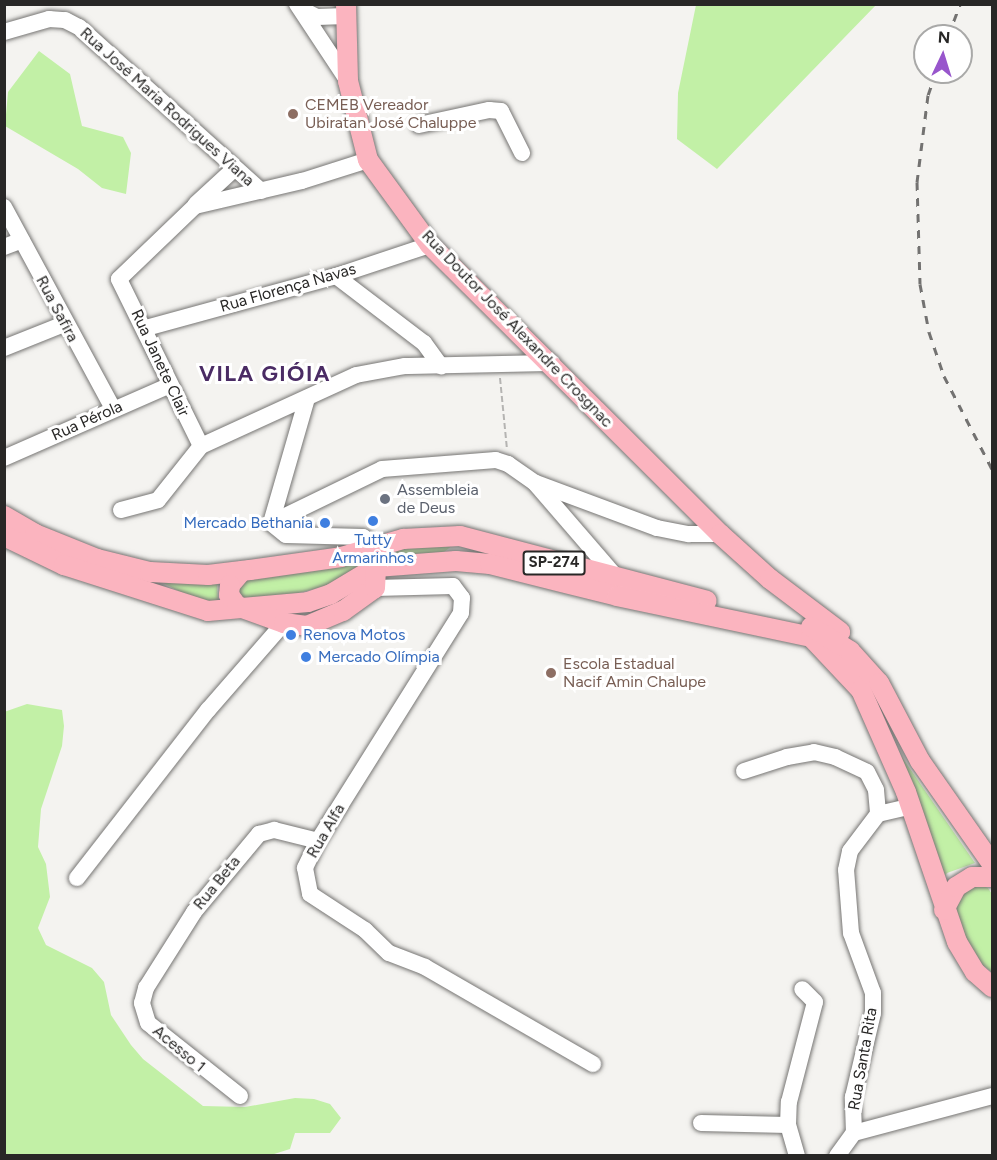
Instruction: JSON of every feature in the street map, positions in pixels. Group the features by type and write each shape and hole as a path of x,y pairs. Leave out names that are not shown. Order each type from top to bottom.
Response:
{"main road":[{"name":"Rua Doutor José Alexandre Crosgnac","path":"346,10 348,81 368,160 430,245 552,363 720,534 792,595 834,626 850,651"},
{"name":"SP-274","path":"4,516 35,534 97,559 150,572 208,574 242,571 318,561 375,545 460,536 818,630 850,651 879,683 920,761 993,864"},
{"name":"SP-274","path":"4,536 64,565 208,611 308,602 350,583 376,567 456,561 490,564 616,596 811,637 861,690 878,723 944,910 964,958 993,987"},
{"path":"456,561 461,550 460,536"},
{"path":"242,571 230,585 229,595 243,609 284,623 307,626 333,616 375,588 376,567"},
{"path":"333,616 350,583"},
{"path":"786,620 792,595"},
{"path":"944,910 956,887 972,877 993,876"}],"street":[{"path":"299,7 317,17 346,10"},
{"path":"299,7 348,81"},
{"name":"Rua José Maria Rodrigues Viana","path":"4,32 49,19 65,20 79,27 261,191"},
{"path":"419,125 489,110 501,111 522,153"},
{"path":"195,206 261,191 368,160"},
{"path":"195,206 235,168"},
{"name":"Rua Janete Clair","path":"195,206 119,279 146,328 170,386 201,446"},
{"name":"Rua Safira","path":"4,207 64,324 113,409"},
{"path":"4,247 22,240"},
{"name":"Rua Florença Navas","path":"146,328 336,276 430,245"},
{"path":"336,276 424,342 441,366"},
{"path":"4,348 64,324"},
{"path":"121,510 158,500 201,446 370,371 441,366 552,363"},
{"name":"Rua Pérola","path":"4,458 170,386"},
{"path":"271,523 307,398"},
{"path":"271,523 382,469 451,461 508,464 535,483 619,579"},
{"path":"535,483 657,528 689,534 720,534"},
{"path":"271,523 286,535 363,537 375,545"},
{"name":"Rua Alfa","path":"375,588 453,586 462,598 461,613 318,841 305,868 310,894 365,930 389,953 425,968 593,1064"},
{"path":"77,878 207,710 284,623"},
{"path":"744,771 787,757 814,752 835,757 867,772 876,790 878,814 909,807"},
{"name":"Rua Santa Rita","path":"854,1134 853,1097 873,1013 873,993 851,933 846,870 849,851 878,814"},
{"name":"Rua Beta","path":"146,988 194,912 259,834 274,830 318,841"},
{"name":"Acesso 1","path":"146,988 142,1003 148,1023 240,1096"},
{"path":"797,1155 788,1125 793,1078 813,1016 814,1002 802,989"},
{"path":"837,1155 854,1134 993,1096"},
{"path":"701,1123 788,1125"}],"path":[{"path":"498,364 508,464"}],"green space":[{"path":"696,4 876,5 717,169 677,139 678,93"},
{"path":"39,51 70,74 82,126 123,137 131,153 126,194 102,188 78,169 5,126 8,92"},
{"path":"409,541 453,545 444,552 387,557 326,586 298,593 246,601 236,592 244,580 348,561"},
{"path":"156,579 217,582 218,602 195,600"},
{"path":"27,704 62,710 64,726 62,746 41,809 38,847 46,864 50,897 38,928 46,945 92,968 104,982 111,1015 131,1045 143,1059 203,1106 245,1107 295,1098 314,1099 330,1104 341,1118 330,1133 295,1133 290,1149 271,1155 5,1155 4,712"},
{"path":"895,747 975,863 947,873 943,879"},
{"path":"976,883 988,888 992,894 992,972 977,961 965,941 956,912 959,895"}],"railway":[{"path":"952,24 960,4"},
{"path":"932,84 928,95 917,182 920,284 929,332 944,376 992,469"}],"place":[{"name":"CEMEB Vereador Ubiratan José Chaluppe","path":"293,114"},
{"name":"Assembleia de Deus","path":"385,499"},
{"name":"Tutty Armarinhos","path":"373,521"},
{"name":"Mercado Bethania","path":"325,523"},
{"name":"Renova Motos","path":"291,635"},
{"name":"Mercado Olímpia","path":"306,657"},
{"name":"Escola Estadual Nacif Amin Chalupe","path":"551,673"}],"district":[{"name":"VILA GIÓIA","path":"265,374"}]}
